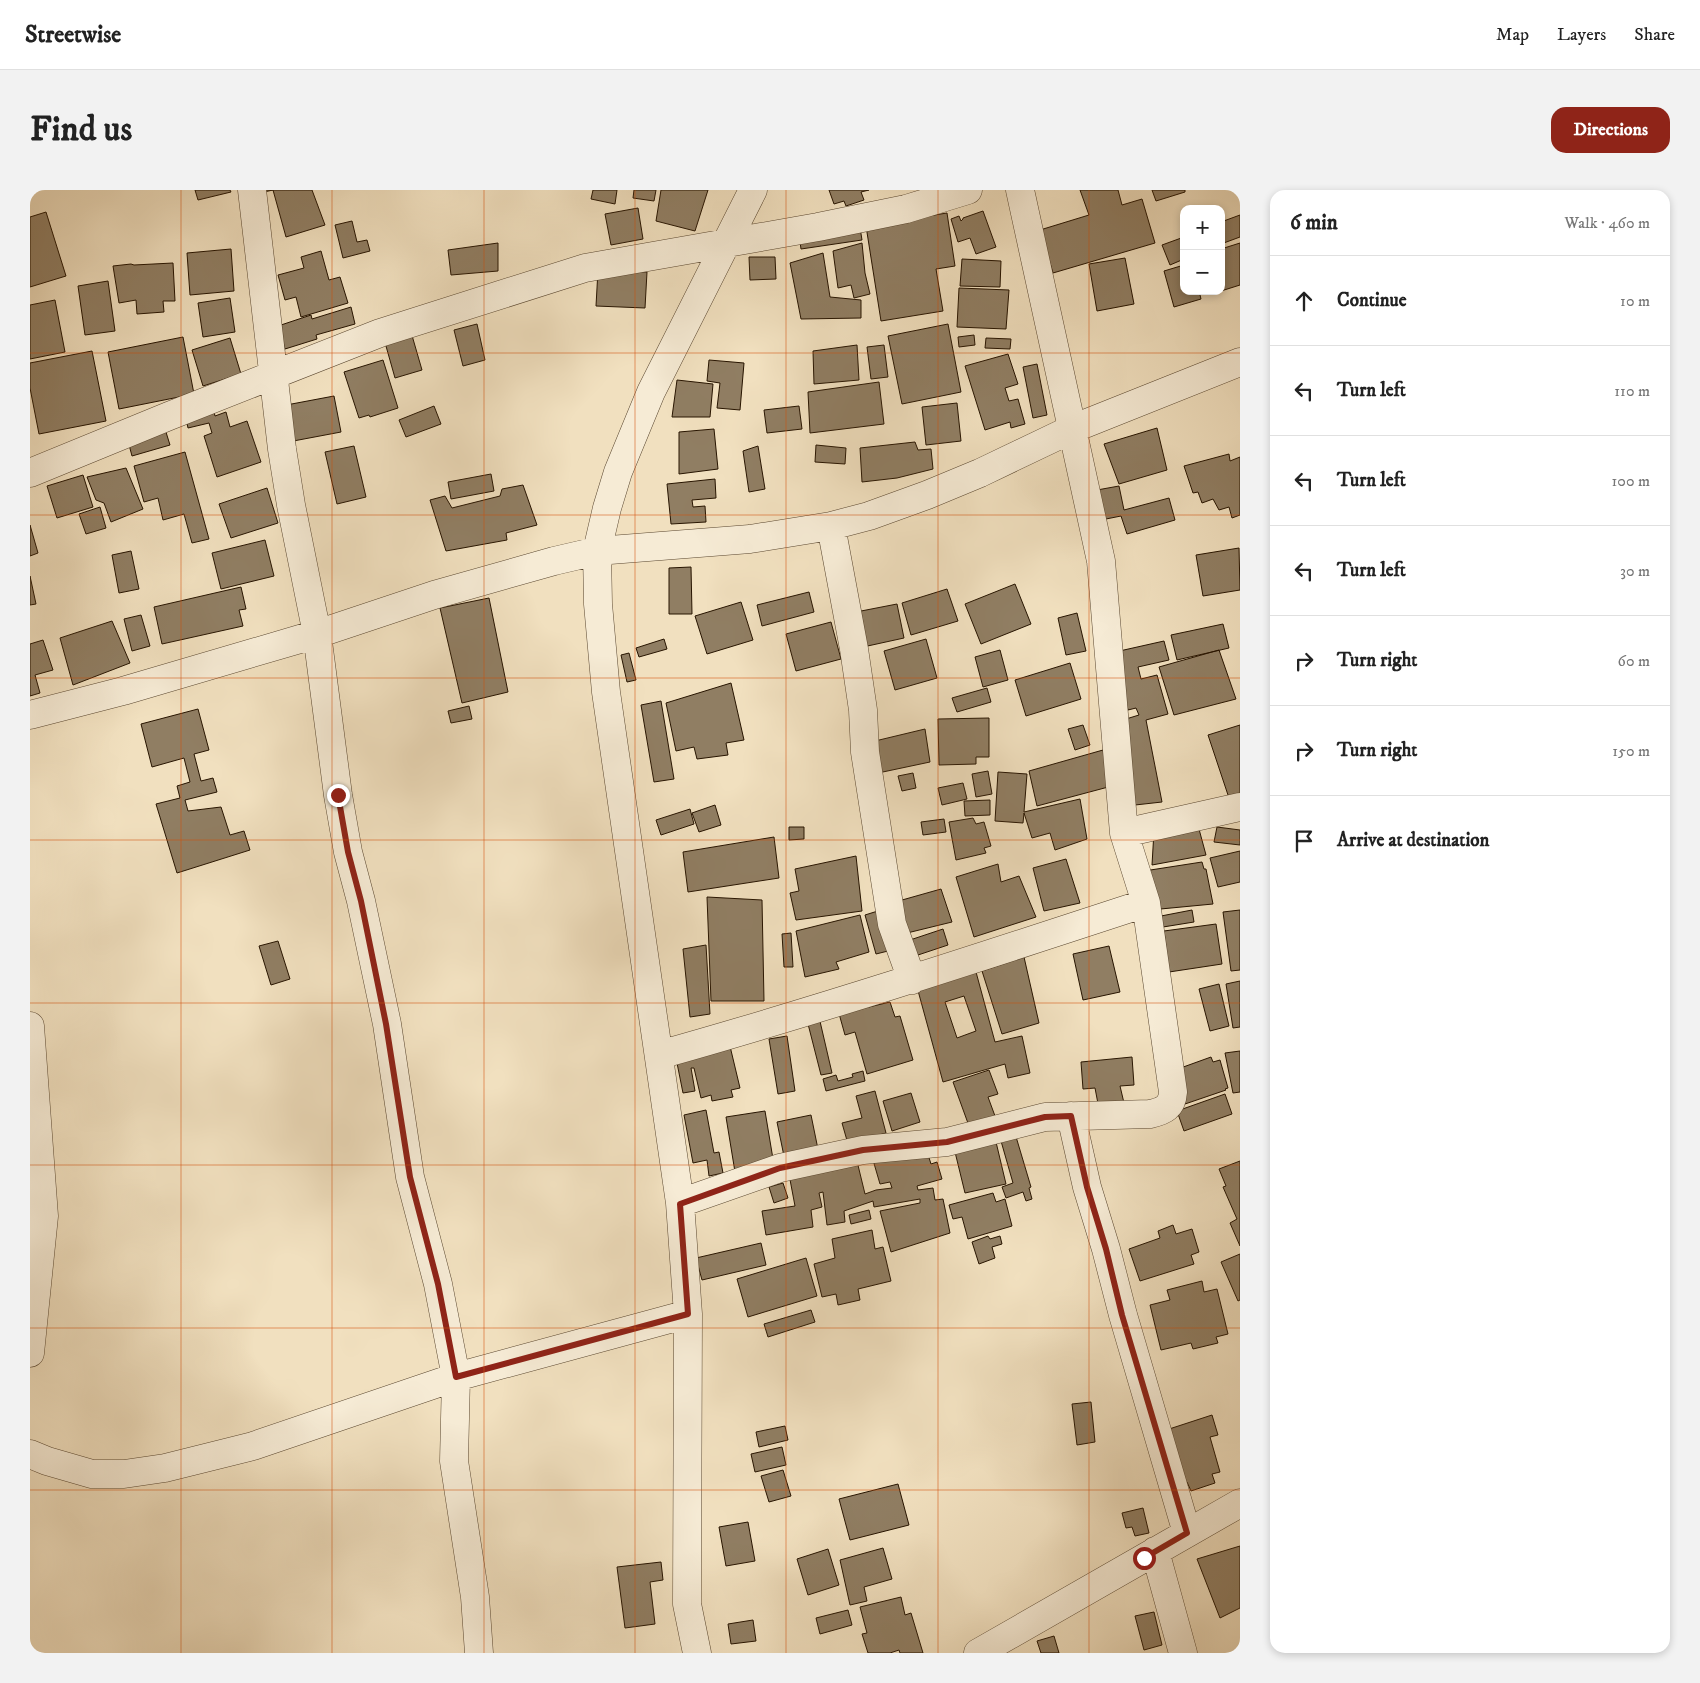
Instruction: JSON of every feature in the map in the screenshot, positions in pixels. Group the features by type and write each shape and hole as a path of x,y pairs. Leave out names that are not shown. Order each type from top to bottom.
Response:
{"street":[{"path":"252,190 273,376 291,504 317,634 338,795 348,852 375,965 410,1177 438,1284 456,1377 454,1462 475,1597 479,1653"},
{"path":"697,1653 687,1604 688,1314 680,1204 606,692 598,604 597,550 618,472 647,401 753,190"},
{"path":"30,473 380,333 585,268 906,209 968,190"},
{"path":"680,1204 780,1168 863,1150 947,1142 1045,1117 1150,1114 1160,1112 1168,1107 1172,1100 1172,1083 1146,903 1124,833 1101,561 1020,190"},
{"path":"30,715 123,692 317,634 434,595 597,550 750,539 831,526 869,516 927,495 1072,429 1240,362"},
{"path":"831,526 854,649 863,710 865,752 892,924 912,980"},
{"path":"1124,833 1240,807"},
{"path":"659,1055 912,980 1146,903"},
{"path":"30,1026 44,1216 30,1353"},
{"path":"1071,1116 1087,1187 1106,1249 1122,1315 1187,1533"},
{"path":"30,1454 92,1474 124,1474 165,1468 253,1446 456,1377 688,1314"},
{"path":"978,1653 1240,1503"},
{"path":"1155,1551 1183,1653"}],"building":[{"path":"195,190 230,190 231,192 198,200"},
{"path":"273,190 312,190 325,225 286,237"},
{"path":"593,190 617,190 615,204 591,199"},
{"path":"634,190 656,190 654,201 633,198"},
{"path":"661,190 708,190 695,231 656,221"},
{"path":"829,190 869,190 861,192 864,200 846,206 844,201 834,204"},
{"path":"1080,190 1118,190 1122,205 1142,199 1155,243 1053,273 1040,230 1089,215"},
{"path":"1152,190 1185,190 1185,192 1156,201"},
{"path":"638,208 643,239 611,245 605,214"},
{"path":"983,211 996,247 976,254 970,238 958,242 951,219 959,216 961,221 963,218"},
{"path":"46,212 66,276 30,287 30,217"},
{"path":"947,213 955,266 936,269 943,311 881,321 866,226"},
{"path":"1240,215 1240,237 1225,243 1225,221"},
{"path":"352,221 357,242 367,240 370,251 343,258 335,225"},
{"path":"859,221 862,240 801,249 799,235"},
{"path":"1180,238 1180,261 1170,265 1162,245"},
{"path":"498,243 498,271 451,275 448,250"},
{"path":"862,243 865,273 870,294 854,298 851,285 838,288 833,251"},
{"path":"1240,243 1240,285 1225,290 1225,250 1225,248"},
{"path":"231,249 234,291 190,295 187,253"},
{"path":"321,251 329,280 340,277 348,303 301,317 296,297 285,300 278,275 304,268 301,257"},
{"path":"823,253 830,297 861,300 861,318 801,319 790,263"},
{"path":"749,257 775,257 776,279 750,280"},
{"path":"1125,258 1134,304 1097,311 1089,264"},
{"path":"962,259 1001,261 1000,287 960,286"},
{"path":"173,263 175,301 163,301 164,312 137,314 136,300 119,303 113,266"},
{"path":"1180,266 1180,295 1200,295 1201,299 1174,307 1164,271"},
{"path":"598,270 647,272 645,308 596,306"},
{"path":"108,281 115,331 85,335 78,286"},
{"path":"959,288 1009,290 1006,329 957,327"},
{"path":"230,298 235,332 203,337 198,303"},
{"path":"55,300 65,352 30,359 30,305"},
{"path":"351,307 355,324 316,335 317,339 285,349 278,326 311,315 312,319"},
{"path":"477,324 485,360 463,366 454,330"},
{"path":"948,324 961,392 902,404 888,336"},
{"path":"411,332 422,370 395,378 384,339"},
{"path":"974,335 975,345 959,347 958,337"},
{"path":"183,337 194,394 119,409 108,352"},
{"path":"230,338 241,374 203,386 192,350"},
{"path":"986,338 1011,339 1010,349 985,348"},
{"path":"857,345 859,380 814,384 813,351"},
{"path":"884,345 888,377 871,379 867,347"},
{"path":"92,351 106,421 39,434 30,388 30,363"},
{"path":"1008,354 1018,384 1005,388 1009,401 1018,399 1025,424 1011,428 1010,422 985,430 965,366"},
{"path":"383,360 398,408 370,417 369,415 359,418 344,372"},
{"path":"709,360 744,363 740,410 717,408 720,383 707,381"},
{"path":"1037,364 1047,415 1033,418 1023,367"},
{"path":"677,380 713,384 710,417 672,417"},
{"path":"879,382 884,424 810,433 808,392"},
{"path":"334,396 341,432 288,442 281,406"},
{"path":"957,403 961,441 926,445 922,407"},
{"path":"434,406 441,424 406,437 399,420"},
{"path":"799,406 802,429 767,433 764,410"},
{"path":"213,408 215,416 226,412 230,427 247,421 261,462 217,477 204,436 212,433 209,423 188,428 185,414"},
{"path":"1157,428 1167,470 1119,484 1104,444"},
{"path":"165,429 170,445 132,456 128,441"},
{"path":"714,429 718,469 679,474 679,432"},
{"path":"915,442 918,450 931,449 933,469 897,478 862,482 860,448"},
{"path":"816,445 846,448 845,464 815,462"},
{"path":"354,446 366,497 337,504 325,452"},
{"path":"758,446 765,489 749,492 743,451"},
{"path":"185,452 209,539 192,543 184,514 163,520 158,498 144,502 134,466"},
{"path":"1229,454 1230,461 1240,457 1240,515 1232,518 1229,507 1219,510 1213,499 1202,503 1198,492 1193,493 1184,466"},
{"path":"126,468 143,509 111,522 104,503 96,500 87,477"},
{"path":"491,474 494,491 451,499 448,482"},
{"path":"83,475 93,507 57,518 47,486"},
{"path":"715,479 716,498 692,500 693,507 705,506 706,522 671,524 667,484"},
{"path":"523,485 537,525 506,533 507,540 446,551 430,500 445,496 452,508 500,496 502,489"},
{"path":"1119,486 1124,510 1169,498 1175,520 1127,534 1121,516 1101,520 1097,490"},
{"path":"267,488 278,523 231,538 219,504"},
{"path":"100,507 106,528 86,534 79,514"},
{"path":"30,525 38,553 30,556"},
{"path":"265,540 274,576 221,589 212,553"},
{"path":"1239,548 1240,590 1203,596 1196,555"},
{"path":"131,551 139,589 119,593 112,555"},
{"path":"691,567 692,614 669,614 669,568"},
{"path":"30,576 36,604 30,605"},
{"path":"1015,584 1031,624 981,644 965,604"},
{"path":"241,587 246,609 239,610 243,626 162,644 154,607"},
{"path":"947,589 958,621 911,635 902,603"},
{"path":"809,592 814,612 762,626 757,605"},
{"path":"489,598 508,692 462,703 440,608"},
{"path":"741,602 753,640 707,654 695,616"},
{"path":"897,604 904,638 863,647 856,612"},
{"path":"1077,613 1086,651 1066,655 1058,618"},
{"path":"141,615 150,646 132,651 124,619"},
{"path":"112,621 130,663 73,685 60,638"},
{"path":"831,622 841,659 796,671 786,634"},
{"path":"1223,624 1229,648 1177,660 1171,635"},
{"path":"664,639 667,649 639,657 636,648"},
{"path":"926,639 937,678 895,690 884,651"},
{"path":"43,640 53,670 35,675 40,693 30,696 30,644"},
{"path":"1164,641 1169,660 1138,667 1141,679 1157,675 1168,714 1146,720 1162,802 1135,805 1126,719 1139,715 1136,708 1128,710 1115,652"},
{"path":"1000,650 1008,680 983,687 975,657"},
{"path":"1219,650 1236,699 1174,715 1159,667"},
{"path":"629,653 636,680 627,682 621,655"},
{"path":"1070,663 1081,699 1026,716 1015,680"},
{"path":"731,683 744,740 726,743 728,755 697,759 694,747 676,751 666,703"},
{"path":"987,688 991,702 957,712 952,698"},
{"path":"661,701 674,779 654,782 641,705"},
{"path":"469,706 472,719 451,723 448,711"},
{"path":"198,709 209,750 194,754 201,781 213,778 217,792 185,800 188,811 221,807 230,835 244,831 250,850 177,873 156,804 180,798 177,786 190,782 184,758 152,767 141,724"},
{"path":"989,718 989,757 976,757 976,764 939,765 938,719"},
{"path":"1083,725 1090,745 1075,750 1068,729"},
{"path":"1240,725 1240,795 1229,798 1208,735"},
{"path":"925,729 930,762 878,773 875,741"},
{"path":"1103,750 1112,786 1037,806 1029,771"},
{"path":"988,771 992,794 976,797 972,774"},
{"path":"998,772 1027,774 1024,812 1080,799 1087,839 1055,850 1050,833 1032,838 1024,813 1023,823 995,821"},
{"path":"913,773 916,788 902,791 898,776"},
{"path":"963,783 967,799 942,805 938,788"},
{"path":"990,800 990,815 965,816 964,801"},
{"path":"715,805 721,825 699,832 692,813"},
{"path":"690,809 694,824 661,835 656,820"},
{"path":"973,818 976,824 984,822 991,846 984,848 986,853 956,860 949,822"},
{"path":"1196,818 1206,855 1152,865 1154,831"},
{"path":"944,819 946,832 923,835 921,822"},
{"path":"789,827 804,827 804,839 789,840"},
{"path":"1217,827 1240,830 1240,845 1214,842"},
{"path":"774,837 779,878 688,892 683,852"},
{"path":"1240,851 1240,882 1218,887 1210,858"},
{"path":"856,856 862,911 796,920 790,893 799,891 795,869"},
{"path":"1066,859 1080,903 1044,911 1033,868"},
{"path":"1202,862 1204,869 1206,869 1213,904 1150,910 1144,871"},
{"path":"998,864 1001,882 1019,876 1036,917 974,937 956,877"},
{"path":"941,889 952,922 907,933 895,902"},
{"path":"707,897 762,900 764,1001 711,1001"},
{"path":"881,910 892,950 876,954 865,915"},
{"path":"1192,910 1194,922 1163,927 1161,916"},
{"path":"1240,910 1240,970 1231,971 1223,912"},
{"path":"860,915 869,952 836,962 839,969 805,977 796,931"},
{"path":"1216,924 1222,964 1169,972 1164,931"},
{"path":"943,929 948,945 915,956 910,940"},
{"path":"791,933 793,967 784,967 782,934"},
{"path":"278,941 290,979 271,985 259,946"},
{"path":"706,945 710,1014 690,1017 683,949"},
{"path":"1109,946 1120,992 1083,1000 1073,954"},
{"path":"1024,957 1039,1023 1002,1034 982,971"},
{"path":"976,972 995,1042 1022,1036 1030,1073 1008,1078 1005,1064 943,1082 917,987","holes":["964,996 976,1031 957,1038 945,1002"]},
{"path":"1240,981 1240,1027 1233,1028 1226,984"},
{"path":"1219,984 1229,1026 1210,1031 1199,989"},
{"path":"867,1001 869,1007 890,1002 895,1017 900,1016 913,1060 867,1074 855,1032 845,1035 838,1010"},
{"path":"819,1017 832,1073 821,1075 807,1020"},
{"path":"787,1036 795,1091 778,1094 769,1039"},
{"path":"729,1042 740,1088 731,1090 733,1097 712,1101 711,1095 701,1098 694,1068 691,1068 695,1091 683,1093 675,1053"},
{"path":"1240,1051 1240,1092 1233,1093 1225,1053"},
{"path":"1132,1057 1134,1085 1120,1086 1124,1103 1099,1109 1095,1088 1083,1089 1081,1062"},
{"path":"1211,1057 1213,1062 1220,1060 1228,1088 1185,1104 1175,1070"},
{"path":"989,1070 998,1094 988,1097 995,1116 969,1126 953,1082"},
{"path":"863,1071 865,1081 826,1091 823,1079 836,1075 838,1081 853,1077 852,1074"},
{"path":"875,1091 886,1133 848,1144 842,1123 862,1118 856,1096"},
{"path":"911,1093 920,1122 892,1131 883,1101"},
{"path":"1225,1094 1232,1114 1184,1131 1177,1111"},
{"path":"706,1110 714,1153 719,1152 723,1173 709,1176 707,1160 693,1163 684,1115"},
{"path":"765,1111 774,1165 735,1172 726,1117"},
{"path":"811,1115 820,1159 786,1166 777,1122"},
{"path":"1014,1130 1031,1187 1029,1188 1032,1199 1026,1201 1023,1192 1006,1198 1002,1187 1013,1183 999,1134"},
{"path":"996,1142 1006,1184 965,1193 955,1152"},
{"path":"925,1145 931,1164 937,1162 942,1179 917,1186 918,1190 933,1188 935,1200 943,1199 950,1233 891,1252 880,1211 920,1203 920,1199 874,1207 873,1201 844,1211 845,1222 827,1225 823,1192 819,1193 822,1207 811,1210 813,1227 766,1235 762,1211 795,1206 788,1169 855,1153 865,1194 876,1190 892,1188 890,1182 880,1184 873,1160"},
{"path":"1240,1161 1240,1246 1230,1223 1237,1219 1223,1187 1226,1186 1219,1169"},
{"path":"783,1183 788,1198 774,1203 769,1187"},
{"path":"993,1193 996,1202 1005,1199 1012,1226 968,1239 962,1217 953,1219 949,1205"},
{"path":"869,1210 871,1219 851,1224 849,1215"},
{"path":"1173,1225 1176,1234 1192,1229 1199,1252 1191,1255 1194,1264 1140,1281 1129,1249 1160,1238 1158,1231"},
{"path":"872,1230 875,1249 883,1247 891,1281 858,1289 860,1300 838,1305 836,1294 822,1297 814,1264 835,1258 832,1239"},
{"path":"988,1236 990,1239 1000,1236 1002,1244 992,1247 995,1258 979,1264 972,1242"},
{"path":"761,1243 766,1265 702,1280 696,1258"},
{"path":"1240,1254 1240,1300 1238,1301 1221,1262"},
{"path":"806,1258 817,1296 748,1317 737,1279"},
{"path":"1202,1281 1204,1292 1217,1289 1228,1334 1216,1337 1218,1343 1193,1349 1191,1343 1161,1350 1150,1305 1170,1300 1167,1290"},
{"path":"811,1310 815,1322 768,1337 764,1324"},
{"path":"1091,1402 1095,1442 1077,1445 1072,1404"},
{"path":"1212,1415 1218,1435 1210,1437 1220,1472 1212,1474 1215,1483 1191,1491 1187,1482 1176,1484 1160,1432"},
{"path":"785,1426 788,1440 759,1447 756,1432"},
{"path":"782,1447 786,1465 755,1472 751,1454"},
{"path":"783,1470 791,1496 769,1502 761,1476"},
{"path":"898,1484 909,1525 850,1540 839,1499"},
{"path":"1143,1508 1149,1533 1135,1536 1132,1527 1126,1528 1122,1513"},
{"path":"748,1522 755,1561 726,1566 719,1527"},
{"path":"1240,1546 1240,1608 1220,1618 1197,1559"},
{"path":"883,1548 892,1579 864,1587 867,1601 850,1605 840,1560"},
{"path":"828,1549 839,1585 808,1595 797,1559"},
{"path":"661,1562 663,1580 650,1582 655,1624 625,1628 617,1567"},
{"path":"901,1597 905,1615 911,1613 923,1653 900,1653 899,1650 890,1653 868,1653 862,1634 867,1633 860,1607"},
{"path":"848,1610 852,1625 820,1634 816,1618"},
{"path":"1154,1612 1162,1645 1144,1650 1135,1616"},
{"path":"753,1620 756,1641 731,1644 728,1624"},
{"path":"1054,1636 1059,1653 1041,1653 1037,1641"}],"route":[{"path":"338,795 348,852 375,965 410,1177 438,1284 456,1377 688,1314 680,1204 780,1168 863,1150 947,1142 1045,1117 1071,1116 1087,1187 1106,1249 1122,1315 1187,1533 1144,1558"}]}
